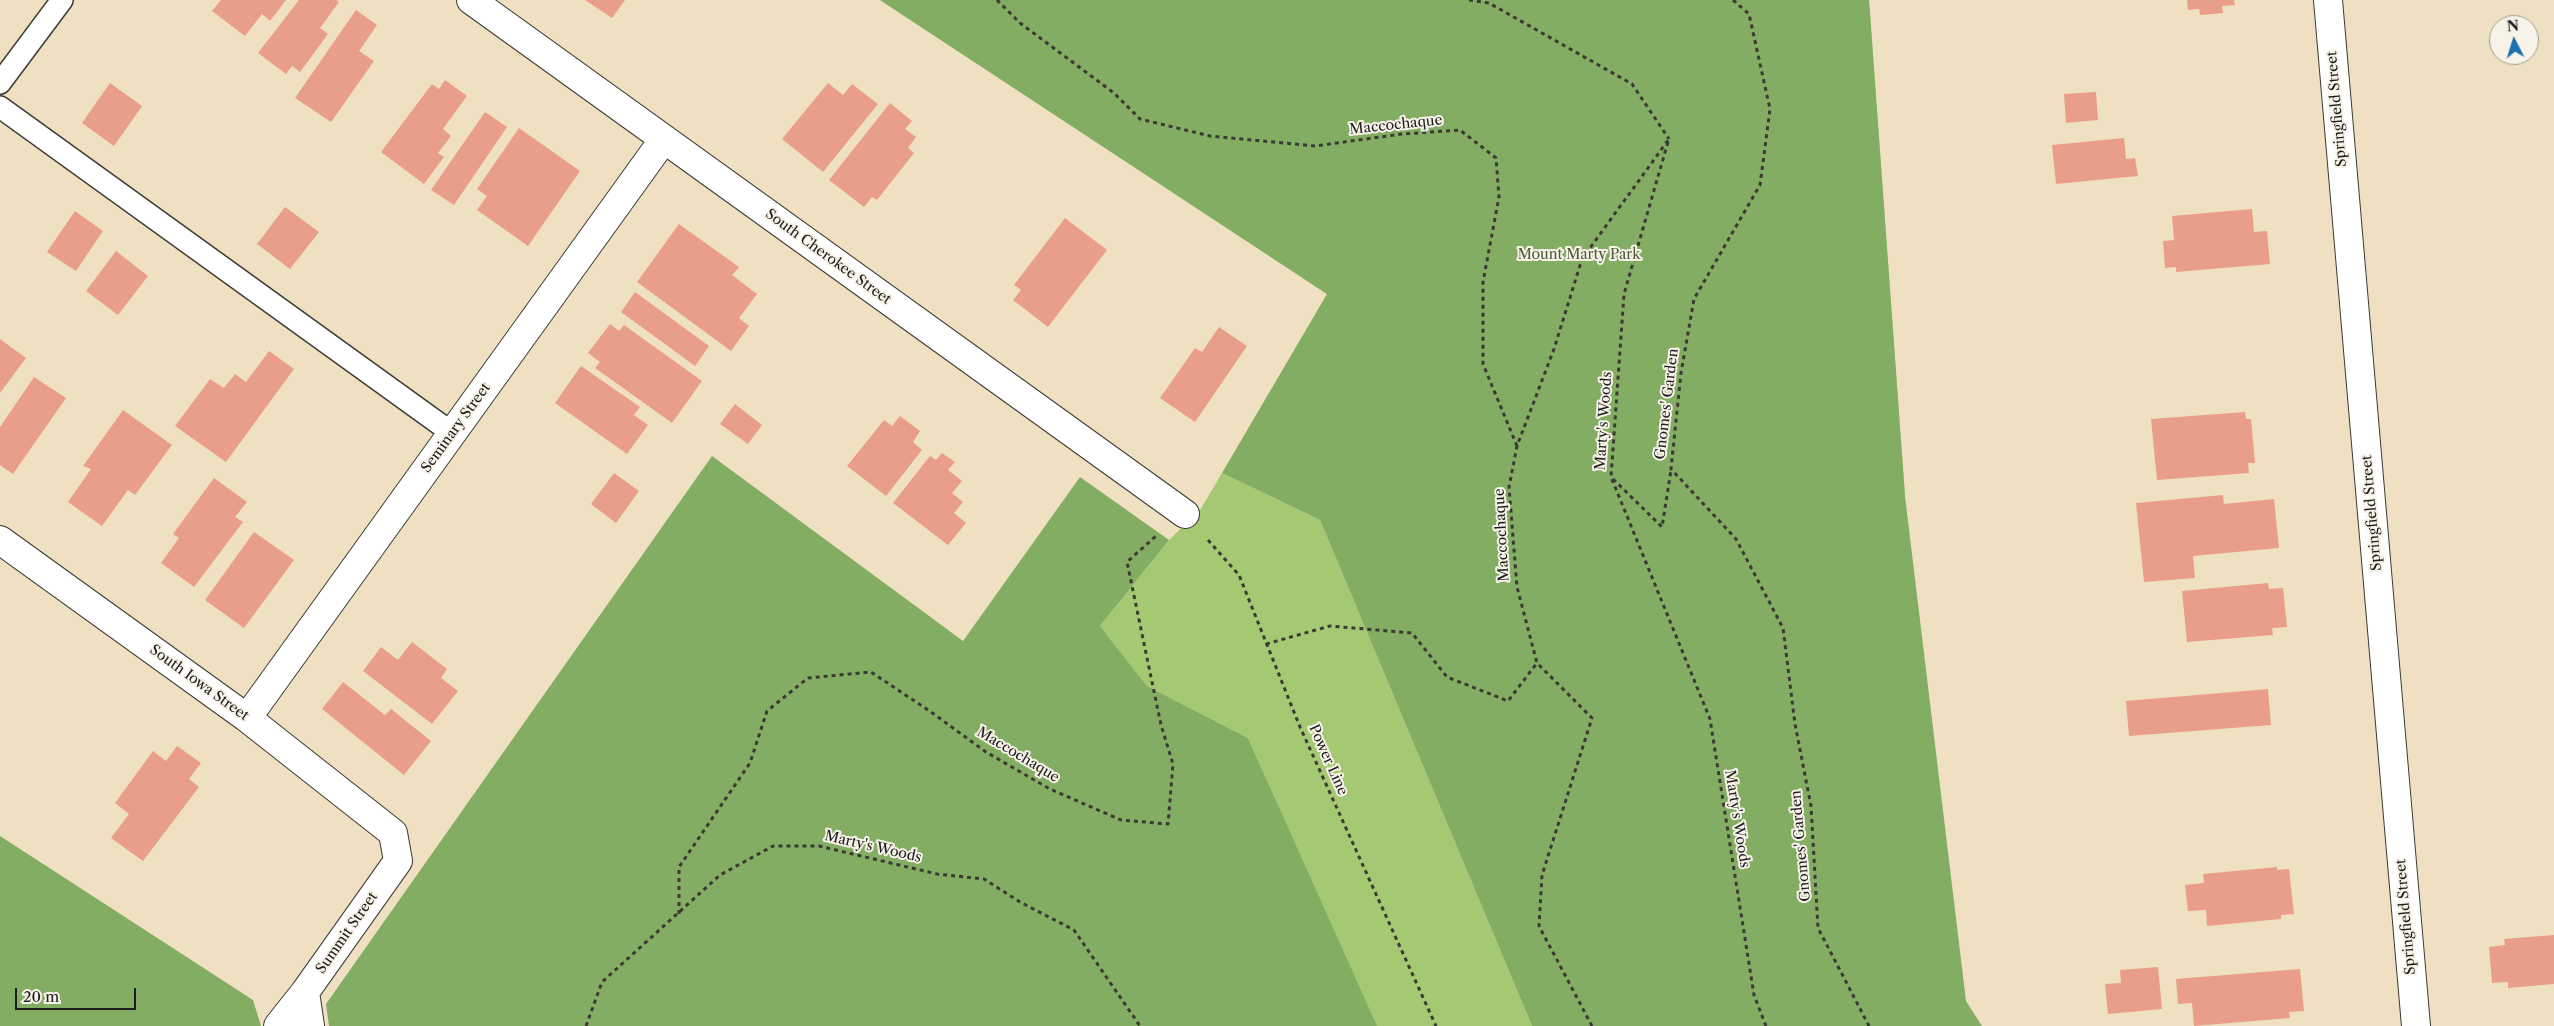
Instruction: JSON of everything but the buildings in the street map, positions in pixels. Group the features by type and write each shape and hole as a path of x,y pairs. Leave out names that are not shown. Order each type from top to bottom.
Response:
{"street":[{"name":"South Cherokee Street","path":"471,0 1185,514"},
{"name":"Springfield Street","path":"2328,0 2416,1026"},
{"name":"Seminary Street","path":"247,718 664,139"},
{"name":"South Iowa Street","path":"0,540 247,718 393,833"},
{"name":"Summit Street","path":"278,1026 305,992 398,861 393,833"},
{"path":"305,992 310,1026"}],"lane":[{"path":"0,83 62,0"},
{"path":"0,108 452,433"}],"path":[{"name":"Maccochaque","path":"997,0 1020,23 1114,93 1140,119 1210,136 1315,146 1402,134 1460,130 1496,158 1499,198 1483,282 1483,364 1517,446 1509,487 1517,587 1537,663"},
{"path":"1469,0 1489,4 1632,84 1669,138 1582,259 1554,349 1517,446"},
{"name":"Gnomes' Garden","path":"1733,0 1749,14 1770,109 1760,185 1694,299 1681,373 1671,469 1736,539 1783,628 1795,724 1812,806 1818,928 1870,1026"},
{"name":"Marty's Woods","path":"1669,138 1624,294 1611,477 1710,719 1754,995 1766,1026"},
{"path":"1611,477 1662,527 1671,469"},
{"name":"Maccochaque","path":"679,914 679,867 750,763 767,711 808,678 871,672 986,752 1050,789 1121,820 1168,824 1173,764 1161,725 1127,562 1144,545 1185,514"},
{"name":"Power Line","path":"1185,514 1239,575 1300,727 1436,1026"},
{"path":"1266,644 1330,626 1412,633 1447,677 1508,701 1537,663 1592,718 1542,875 1539,926 1592,1026"},
{"name":"Marty's Woods","path":"586,1026 602,982 720,875 773,846 819,846 937,874 984,879 1020,902 1074,930 1140,1026"}],"green space":[{"name":"Mount Marty Park","path":"880,0 1869,0 1905,496 1320,520 1327,294"},
{"path":"880,0 1869,0 1905,496 1966,1001 1982,1026 1532,1026 1320,520 1222,473 1327,294"},
{"path":"712,456 963,641 1080,477 1169,540 1100,626 1147,686 1248,738 1377,1026 329,1026 326,1004"},
{"path":"1222,473 1320,520 1532,1026 1376,1026 1248,738 1147,686 1100,626 1169,540 1200,510"},
{"path":"0,836 253,1000 261,1026 0,1026"}]}
